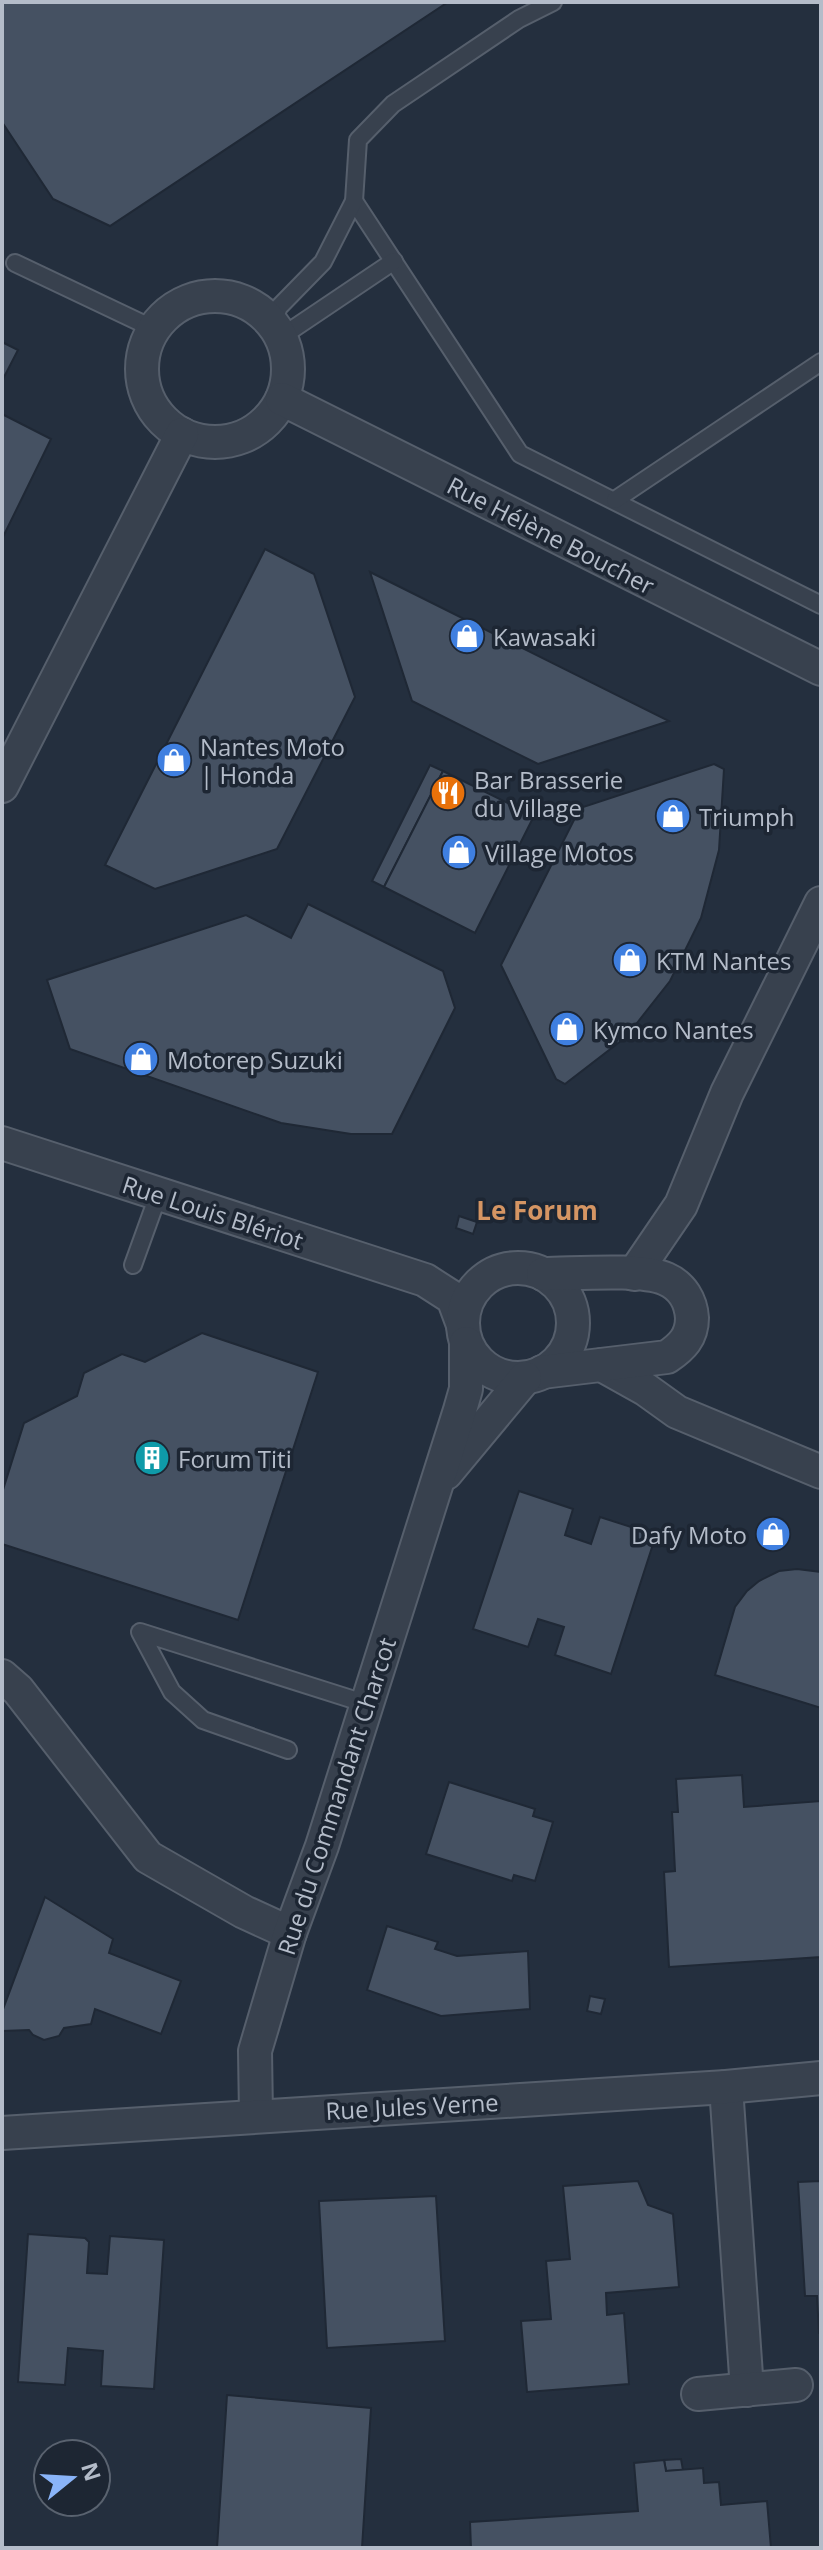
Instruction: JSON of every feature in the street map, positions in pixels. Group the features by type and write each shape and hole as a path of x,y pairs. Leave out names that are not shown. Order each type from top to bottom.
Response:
{"street":[{"path":"211,296 239,299 251,305 277,330 287,352 289,368 282,399 267,421 257,429 234,440 207,441 182,434 153,407 143,381 143,354 154,329 173,309 211,296"},
{"name":"Rue Hélène Boucher","path":"282,399 821,669"},
{"path":"2,786 182,434"},
{"path":"634,1274 681,1205 727,1093 821,903"},
{"name":"Rue Louis Blériot","path":"2,1143 425,1280 453,1298 465,1334"},
{"path":"533,1375 561,1357 572,1336 572,1312 562,1290 533,1270 508,1269 486,1278 469,1298 465,1334 480,1363 490,1370 512,1378 667,1357 680,1349 689,1337 692,1323 676,1249 681,1205"},
{"name":"Rue Louis Blériot","path":"425,1280 459,1273 486,1278"},
{"path":"543,1274 663,1277 676,1284 686,1295"},
{"name":"Rue du Commandant Charcot","path":"256,2115 255,2051 290,1933 322,1846 466,1389 465,1334"},
{"path":"677,1412 674,1384 680,1349"},
{"path":"602,1365 645,1389 677,1412 821,1472"},
{"name":"Rue du Commandant Charcot","path":"438,1481 533,1375"},
{"path":"2,1676 18,1690 148,1857 244,1912 290,1933"},
{"name":"Rue Jules Verne","path":"2,2133 726,2087 821,2078"},
{"path":"726,2087 747,2390"},
{"path":"698,2394 796,2385"}],"lane":[{"path":"277,330 279,307 323,262 354,201 358,140 393,104 519,19 553,2"},
{"path":"354,201 520,454 821,605"},
{"path":"277,330 394,261"},
{"path":"15,263 154,329"},
{"path":"615,500 821,362"},
{"path":"133,1265 159,1193"},
{"path":"288,1750 203,1720 172,1692 140,1632 367,1704"}],"building":[{"path":"2,2 448,2 110,226 53,199 2,122"},
{"path":"2,342 18,350 2,381"},
{"path":"2,414 51,439 2,539"},
{"path":"265,549 314,574 355,697 277,849 155,889 105,865"},
{"path":"370,572 669,721 538,764 412,701"},
{"path":"714,764 724,769 719,850 701,918 670,981 626,1037 565,1084 556,1079 501,965 580,808"},
{"path":"430,765 443,771 384,887 372,881"},
{"name":"Village Motos","path":"443,771 534,816 475,933 384,887"},
{"path":"308,904 443,971 455,1008 392,1134 351,1134 281,1123 70,1049 47,980 246,915 291,938"},
{"path":"459,1216 477,1222 473,1234 456,1228"},
{"name":"Forum Titi","path":"202,1333 318,1372 238,1620 2,1544 2,1493 24,1423 77,1396 84,1373 122,1354 145,1362"},
{"path":"519,1491 573,1509 565,1535 591,1544 600,1517 656,1535 611,1674 555,1655 564,1627 538,1619 528,1647 473,1629"},
{"path":"797,1569 821,1572 821,1708 715,1675 735,1607 747,1591 779,1571"},
{"path":"742,1775 744,1807 821,1801 821,1957 669,1967 664,1872 675,1871 672,1812 678,1812 676,1779"},
{"path":"449,1782 535,1809 533,1816 553,1822 535,1881 514,1875 512,1881 426,1854"},
{"path":"45,1897 113,1939 109,1953 181,1981 161,2034 95,2009 91,2024 64,2028 59,2036 44,2040 29,2030 2,2031 2,2012"},
{"path":"387,1926 438,1942 435,1949 457,1956 528,1951 530,2009 441,2016 367,1990"},
{"path":"590,1996 605,1999 601,2014 587,2011"},
{"path":"638,2181 648,2205 673,2214 679,2287 606,2293 607,2315 624,2313 629,2384 527,2392 521,2321 551,2319 546,2261 570,2259 563,2186"},
{"path":"821,2181 819,2333 817,2296 805,2296 798,2182"},
{"path":"436,2196 445,2341 327,2348 319,2201"},
{"path":"28,2234 85,2238 89,2242 87,2273 107,2274 110,2236 164,2240 154,2389 101,2386 103,2351 68,2348 65,2385 18,2382"},
{"path":"227,2395 371,2408 362,2548 217,2548"},
{"path":"681,2459 683,2470 666,2471 664,2460"},
{"path":"664,2460 666,2471 703,2468 704,2483 719,2482 721,2505 767,2501 771,2548 471,2548 470,2522 638,2511 634,2463"}],"place":[{"name":"Kawasaki","path":"467,636"},
{"name":"Nantes Moto | Honda","path":"174,760"},
{"name":"Bar Brasserie du Village","path":"448,793"},
{"name":"Triumph","path":"673,816"},
{"name":"Village Motos","path":"459,852"},
{"name":"KTM Nantes","path":"630,960"},
{"name":"Kymco Nantes","path":"567,1029"},
{"name":"Motorep Suzuki","path":"141,1059"},
{"name":"Forum Titi","path":"152,1458"},
{"name":"Dafy Moto","path":"773,1534"}],"district":[{"name":"Le Forum","path":"537,1210"}]}
